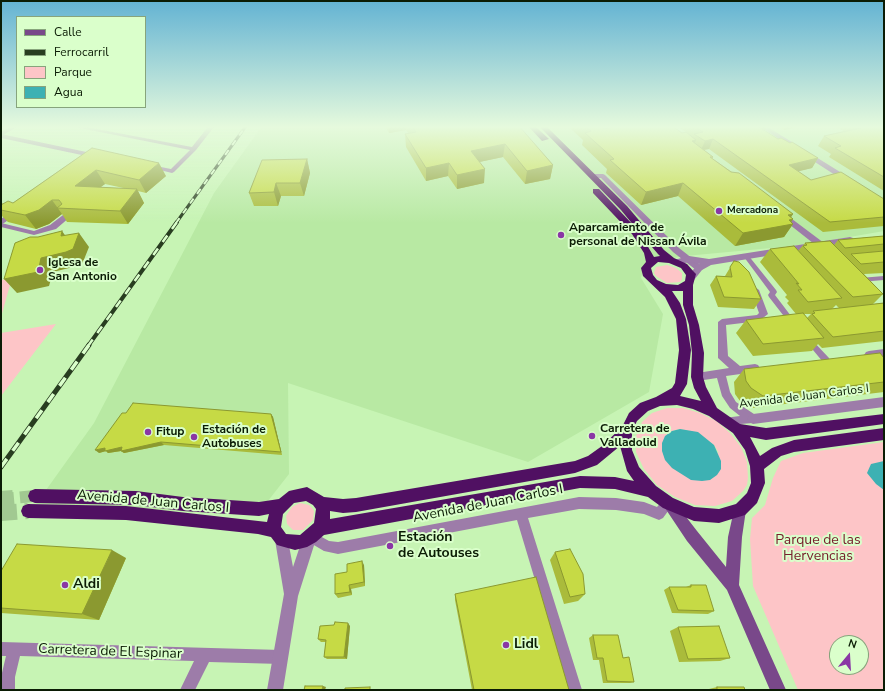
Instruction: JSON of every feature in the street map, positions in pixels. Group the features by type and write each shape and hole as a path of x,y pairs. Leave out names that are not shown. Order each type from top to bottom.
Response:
{"highway":[{"path":"563,158 635,232 649,253 651,262"},
{"path":"574,158 634,219 661,252 688,270 690,282 688,305 694,325 698,353 697,377 700,388 713,412"},
{"path":"660,401 677,400 713,412 732,425 750,447 757,466 758,483 752,498 740,510 719,516 700,515 668,504 651,491 634,471 626,450 626,431 633,417 644,406 660,401 676,392 681,384 685,350 681,320 675,303 669,294 651,280 646,272 648,264 651,262 664,259 674,261"},
{"path":"659,285 672,288 684,287 690,282"},
{"name":"Avenida de Juan Carlos I","path":"732,425 766,434 884,419"},
{"name":"Avenida de Juan Carlos I","path":"321,503 343,506 356,505 575,467 592,461 608,450 626,431"},
{"path":"757,466 778,452 794,446 884,434"},
{"name":"Avenida de Juan Carlos I","path":"314,535 580,482 615,483 651,491"},
{"path":"301,494 311,495 321,503 324,515 314,535 295,543 279,536 274,518 281,505 289,498 301,494"},
{"name":"Avenida de Juan Carlos I","path":"35,496 136,498 183,504 259,509 281,505"},
{"name":"Avenida de Juan Carlos I","path":"28,511 126,513 171,519 258,527 279,536"}],"main road":[{"path":"668,504 732,585 778,690"},
{"path":"732,585 735,538 740,510"}],"street":[{"path":"84,164 96,158"},
{"path":"142,165 172,171 185,158"},
{"path":"814,158 854,183"},
{"path":"591,176 603,176 676,250 700,268"},
{"path":"1,224 21,209 8,205"},
{"path":"774,209 818,245 824,254"},
{"path":"1,224 34,233 53,227 66,217"},
{"path":"674,261 689,259 709,262 746,256 783,253 818,245 856,240"},
{"path":"746,256 774,292 771,295 792,321"},
{"path":"728,259 735,266"},
{"path":"690,282 700,268 709,262"},
{"path":"851,281 884,278"},
{"path":"749,282 762,306 764,314 759,318"},
{"path":"738,370 723,358 722,322 759,318 770,322"},
{"path":"805,337 830,360"},
{"path":"862,356 884,354"},
{"path":"812,362 830,360"},
{"path":"697,377 738,370 768,367"},
{"path":"720,373 725,393 733,405 753,419"},
{"name":"Avenida de Juan Carlos I","path":"732,425 753,419 884,402"},
{"name":"Avenida de Juan Carlos I","path":"314,535 328,547 338,548 578,503 616,504 644,508 659,514 668,504"},
{"path":"520,514 575,690"},
{"path":"275,690 291,596 314,535"},
{"path":"279,536 291,596"},
{"name":"Carretera de El Espinar","path":"1,649 281,657"},
{"path":"8,690 8,677 15,649"},
{"name":"Carretera de El Espinar","path":"187,690 205,655"}],"shaded area":[{"path":"239,158 884,158 884,231 804,245 685,256 645,263 641,278 663,314 649,392 528,462 288,383 289,474 257,515 36,504 94,423 214,193"}],"green space":[{"path":"667,265 676,268 682,273 682,279 680,282 667,283 656,276 654,273 656,267"},
{"path":"12,278 1,317 1,280"},
{"path":"56,324 1,396 1,333"},
{"path":"667,408 683,408 700,413 716,421 730,433 741,447 747,462 748,478 747,485 743,491 732,501 715,506 695,505 675,497 657,485 644,469 636,452 636,436 642,422 652,413","holes":["680,429 698,433 714,445 719,453 665,436 672,431"]},
{"name":"Parque de las Hervencias","path":"884,442 884,690 798,690 753,586 750,539 752,518 765,505 773,478 781,461 803,453"},
{"path":"300,503 309,505 312,508 314,511 313,520 303,530 293,530 287,524 286,516 292,507"}],"water":[{"path":"680,429 698,432 714,445 721,461 721,469 717,475 710,480 691,480 672,468 665,460 662,451 662,443 665,436 672,431"},
{"path":"884,461 884,490 876,484 867,473 871,464"}],"building":[{"path":"77,158 138,158 159,163 139,180 96,170 75,186 137,189 120,211 57,208 62,204 59,200 52,200 39,210 25,215 1,210 1,205 8,201 13,203"},
{"path":"420,158 477,158 485,169 457,175 449,163 426,168"},
{"path":"517,158 547,158 553,165 527,171"},
{"path":"712,158 731,172 739,173 793,214 788,215 793,219 789,220 793,224 743,233 683,183 646,192 610,160"},
{"path":"740,158 817,158 789,165 811,180 841,172 884,199 884,217 830,222"},
{"path":"852,158 884,158 884,177"},
{"path":"307,159 300,183 276,183 274,192 249,193 262,160"},
{"path":"62,231 61,236 79,233 73,249 41,258 38,272 4,279 15,243 30,237 38,237"},
{"path":"884,236 884,244 845,248 838,240"},
{"path":"830,241 883,294 853,297 803,246 807,245 805,243"},
{"path":"794,246 842,298 808,302 798,290 802,290 796,283 799,284 770,249"},
{"path":"884,251 884,262 861,264 851,254"},
{"path":"734,261 739,262 749,272 761,299 724,297 716,276 732,277 730,267"},
{"path":"884,303 884,331 833,337 812,314 815,313 813,311"},
{"path":"803,313 824,338 763,344 746,320"},
{"path":"880,353 884,358 884,382 763,396 751,388 746,381 744,369"},
{"name":"Estación de Autobuses","path":"133,403 271,414 281,452 161,442 121,451 122,447 105,451 105,448 95,450 122,413 126,413"},
{"name":"Aldi","path":"17,544 112,550 82,614 1,608 1,571"},
{"path":"570,549 583,574 585,594 570,597 555,552"},
{"path":"362,561 364,582 349,585 350,592 335,594 335,574 347,572 347,564"},
{"name":"Lidl","path":"536,577 569,690 474,690 455,594"},
{"path":"691,585 706,585 714,611 678,610 669,587 691,587"},
{"path":"335,622 348,623 344,657 324,657 326,640 318,639 320,626 334,625"},
{"path":"719,626 730,658 688,659 678,627"},
{"path":"593,635 618,635 623,658 629,657 634,682 607,681 603,658 597,658"},
{"path":"305,686 323,686 322,690 304,690"},
{"path":"370,687 370,690 345,690 345,688"},
{"path":"717,687 744,687 745,690 717,690"}],"tunnel":[{"path":"13,498 35,496"},
{"path":"1,499 13,498"},
{"path":"2,499 13,498"},
{"path":"1,513 28,511"}],"railway":[{"path":"176,223 223,158"},
{"path":"88,346 177,222"},
{"path":"1,467 89,345"}],"place":[{"name":"Mercadona","path":"719,211"},
{"name":"Aparcamiento de personal de Nissan Ávila","path":"561,235"},
{"name":"Iglesa de San Antonio","path":"40,270"},
{"name":"Fitup","path":"148,432"},
{"name":"Carretera de Valladolid","path":"592,436"},
{"name":"Estación de Autobuses","path":"194,437"},
{"name":"Estación de Autouses","path":"390,546"},
{"name":"Aldi","path":"65,585"},
{"name":"Lidl","path":"506,645"}]}
